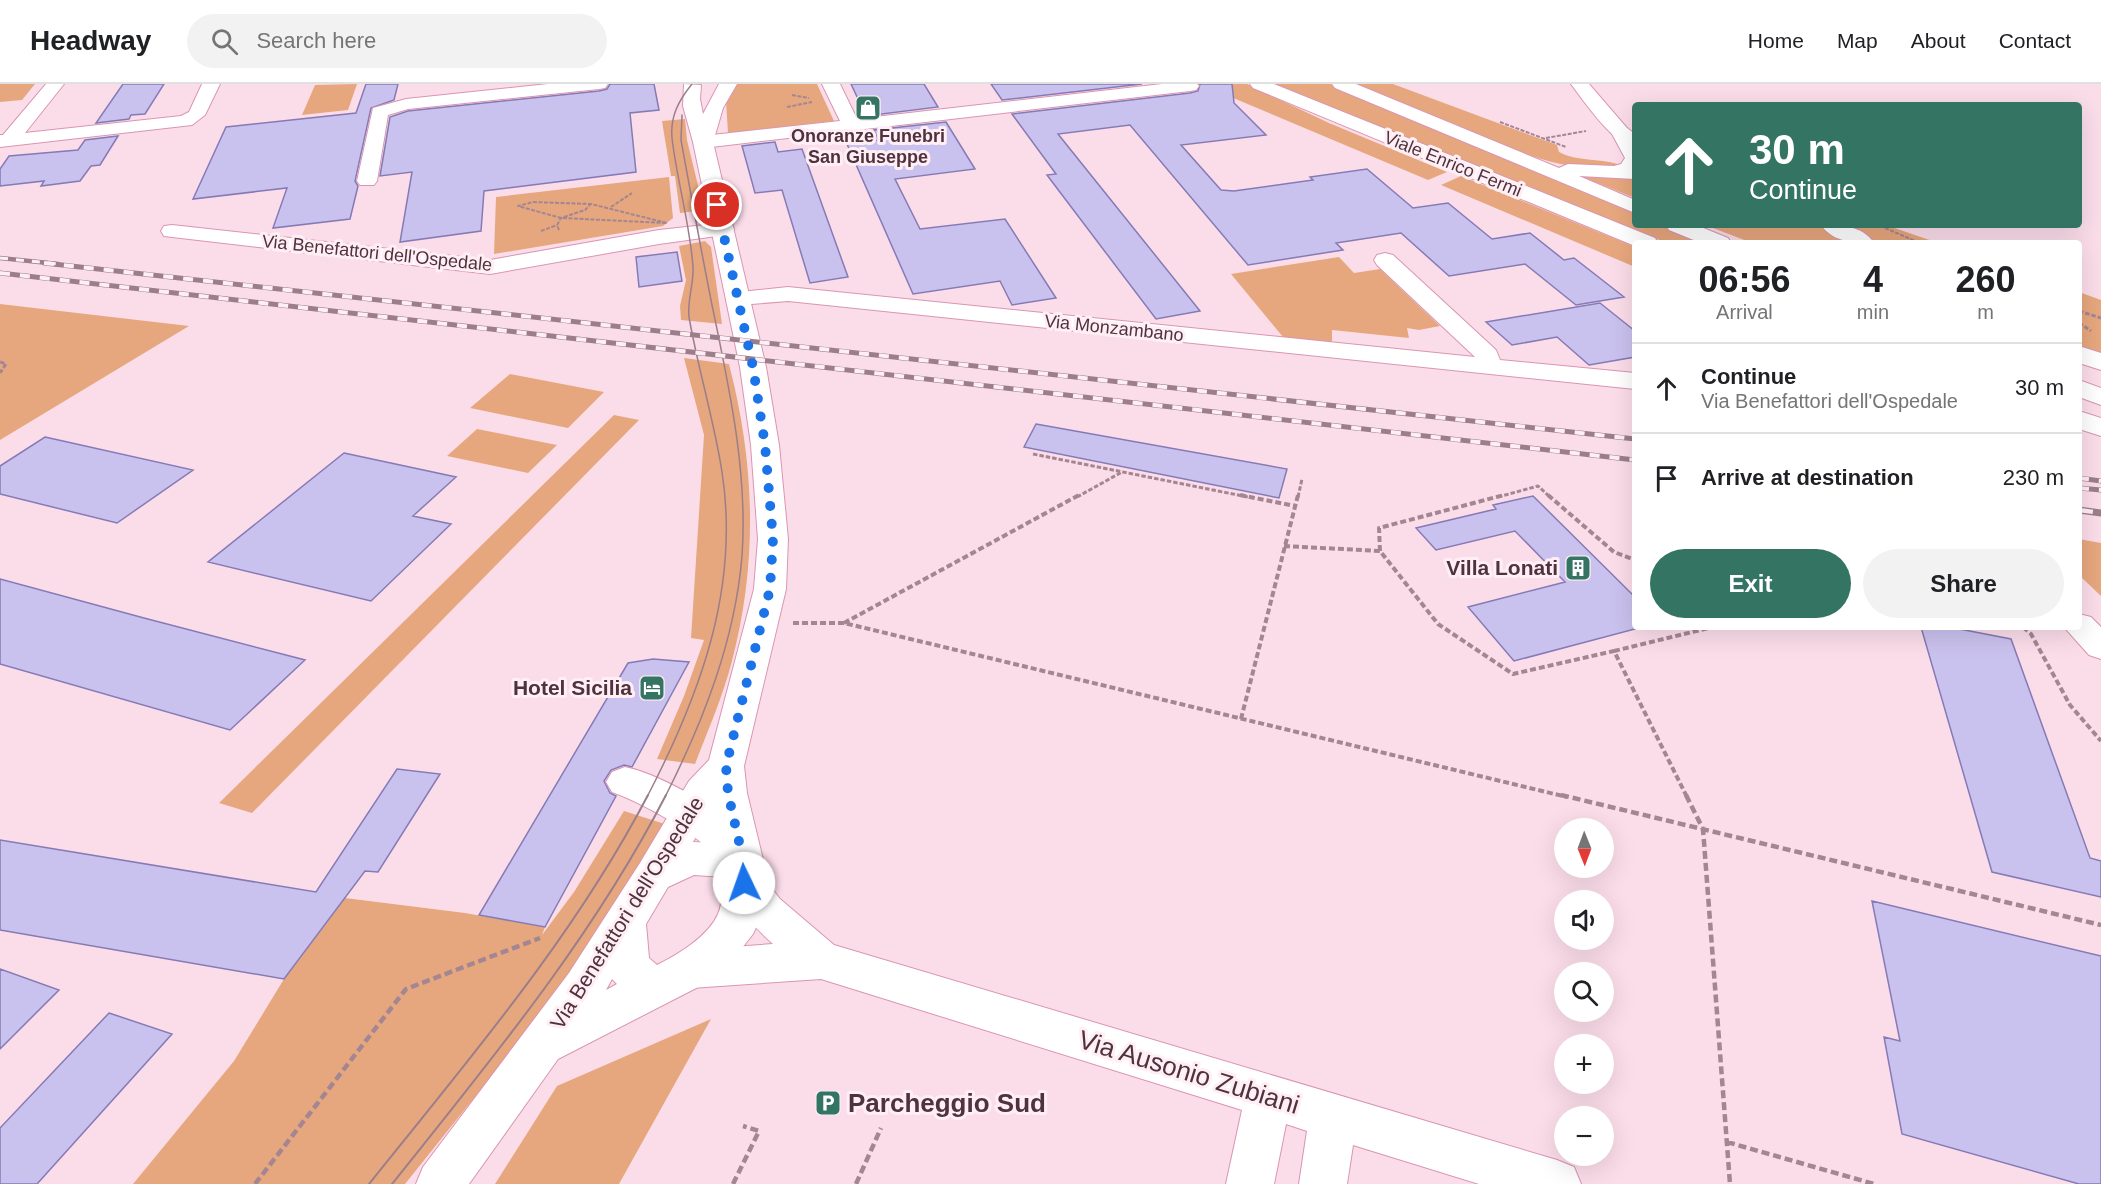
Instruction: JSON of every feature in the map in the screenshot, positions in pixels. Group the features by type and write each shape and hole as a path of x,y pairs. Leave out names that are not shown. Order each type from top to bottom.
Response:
{"main road":[{"path":"4,140 55,84"},
{"path":"4,140 175,123 191,119 196,115 211,84"},
{"path":"368,181 379,112 406,104 599,84"},
{"name":"Via Benefattori dell'Ospedale","path":"440,1184 584,987 654,875 702,792 726,766 770,589 773,539 765,445 739,298 703,142 705,106 689,100 691,84"},
{"path":"705,106 720,84"},
{"path":"705,106 728,84"},
{"path":"831,84 851,125"},
{"name":"Viale Enrico Fermi","path":"1259,84 1640,240"},
{"name":"Viale Enrico Fermi","path":"1341,84 1632,206"},
{"path":"1580,84 1627,137"},
{"path":"703,142 1190,86"},
{"path":"1510,153 1563,169 1625,173"},
{"path":"1684,228 1713,240"},
{"path":"1837,228 1858,240"},
{"name":"Via Benefattori dell'Ospedale","path":"172,231 490,267 659,237 723,229"},
{"path":"1382,261 1487,355 1488,366"},
{"name":"Via Monzambano","path":"739,298 788,294 1632,381"},
{"path":"2082,355 2101,362"},
{"path":"2082,389 2101,397"},
{"path":"2082,420 2101,428"},
{"path":"2082,427 2101,435"},
{"path":"2082,628 2101,647"},
{"name":"Via Ausonio Zubiani","path":"544,1043 672,979 716,949 738,921 741,871 728,793 726,766"},
{"name":"Via Ausonio Zubiani","path":"625,782 634,784 689,814 721,837 766,912 821,960 1557,1184"},
{"path":"654,875 691,858 741,871"},
{"path":"625,919 628,967 672,979"},
{"name":"Via Ausonio Zubiani","path":"672,979 821,960"},
{"path":"1250,1184 1268,1097"},
{"path":"1323,1184 1333,1116"}],"path":[{"path":"784,107 814,102"},
{"path":"1498,121 1572,149"},
{"path":"1543,138 1596,130"},
{"path":"610,208 632,193"},
{"path":"552,201 591,204 610,208 667,223 561,218 518,206 552,201"},
{"path":"561,218 585,210 591,204"},
{"path":"1882,228 1912,240"},
{"path":"2082,312 2101,318"},
{"path":"0,362 6,364 0,373"},
{"path":"1033,454 1294,506"},
{"path":"844,623 1122,472"},
{"path":"1240,719 1302,479"},
{"path":"1632,559 1614,552 1538,486 1380,528 1380,551 1438,624 1513,674 1701,630"},
{"path":"1284,546 1380,551"},
{"path":"786,623 844,623 2101,925"},
{"path":"2026,630 2031,634 2070,705 2101,741"},
{"path":"1614,651 1703,829 1730,1184"},
{"path":"255,1184 406,989 540,938"},
{"path":"733,1184 759,1131 743,1126"},
{"path":"856,1184 881,1128"},
{"path":"1727,1142 1874,1184"}],"shaded area":[{"path":"0,84 35,84 22,100 0,102"},
{"path":"357,84 348,110 302,115 315,85"},
{"path":"736,84 817,84 834,121 728,133 726,101"},
{"path":"1200,84 1247,84 1329,123 1447,172 1428,180"},
{"path":"1271,84 1330,84 1421,120 1632,212 1632,228 1670,228 1698,240 1660,240"},
{"path":"1353,84 1393,84 1557,145 1559,152 1566,155 1618,164 1599,168 1578,167 1534,157"},
{"path":"685,119 687,140 704,210 680,213 675,176 671,176 662,121"},
{"path":"1461,176 1632,246 1632,266 1441,185"},
{"path":"1580,176 1632,177 1632,197"},
{"path":"669,177 673,218 663,226 494,254 496,197"},
{"path":"1713,228 1825,228 1845,240 1744,240"},
{"path":"1848,228 1895,228 1929,240 1866,240"},
{"path":"705,241 711,247 722,324 681,320 680,306 686,280 679,246"},
{"path":"1339,257 1354,273 1380,269 1440,326 1419,330 1407,328 1409,338 1332,330 1332,342 1283,337 1231,274"},
{"path":"2082,293 2101,300 2101,356 2082,348"},
{"path":"0,304 189,326 0,440"},
{"path":"684,358 729,364 744,439 750,512 746,586 732,661 695,764 657,759 684,696 704,640 691,638 704,435"},
{"path":"510,374 604,392 568,428 470,408"},
{"path":"614,415 639,420 252,813 219,803"},
{"path":"477,429 557,445 528,473 447,456"},
{"path":"2082,540 2101,543 2101,596 2082,578"},
{"path":"624,811 668,825 554,998 405,1184 133,1184 234,1061 284,979 345,898 465,913 545,927 542,935 574,892"},
{"path":"711,1019 619,1184 495,1184 557,1086"}],"building":[{"path":"123,84 164,84 145,114 131,115 129,119 96,123"},
{"path":"366,84 398,84 394,100 371,108 355,181 358,186 350,219 273,228 287,188 193,199 226,127 356,113"},
{"path":"610,84 654,84 659,110 630,113 636,172 484,191 481,231 400,242 412,172 380,176 390,117 408,111 599,91 607,89"},
{"path":"851,84 924,84 938,107 866,116"},
{"path":"991,84 1142,84 1002,100"},
{"path":"1200,84 1232,84 1234,103 1266,135 1181,145 1221,190 1234,191 1313,180 1310,177 1367,169 1413,208 1448,203 1492,239 1530,233 1564,260 1574,258 1624,297 1576,305 1525,264 1449,276 1401,233 1336,243 1343,250 1248,265 1130,125 1058,134 1200,311 1156,319 1047,175 1056,174 1012,114 1190,93 1198,91"},
{"path":"946,122 975,169 895,179 920,229 1005,219 1056,298 1012,305 1000,281 913,294 847,144 878,140 874,130"},
{"path":"118,136 100,165 91,166 80,181 41,186 44,181 0,186 0,169 9,156 78,150 85,140"},
{"path":"775,142 778,152 802,149 848,277 810,283 782,190 755,193 742,146"},
{"path":"677,252 682,281 639,287 636,257"},
{"path":"1600,303 1632,329 1632,358 1589,365 1557,337 1512,345 1486,322"},
{"path":"1036,424 1287,469 1279,498 1024,447"},
{"path":"45,437 193,470 117,523 0,494 0,466"},
{"path":"344,453 456,477 413,516 451,524 371,601 208,562"},
{"name":"Villa Lonati","path":"1533,496 1632,594 1632,630 1514,661 1468,607 1565,582 1515,531 1436,550 1416,528 1496,509 1493,505"},
{"path":"0,579 305,660 230,730 0,664"},
{"path":"1922,630 1964,630 2011,639 2090,858 2101,861 2101,897 1992,872"},
{"path":"653,659 689,662 632,767 624,765 611,770 604,781 610,793 616,796 545,927 479,915 628,663"},
{"path":"397,769 440,774 378,872 365,871 284,979 0,930 0,840 316,892"},
{"path":"1872,901 2101,956 2101,1184 2079,1184 1902,1134 1884,1037 1900,1041"},
{"path":"0,969 59,990 0,1049"},
{"path":"109,1013 172,1034 37,1184 0,1184 0,1128"}],"tram line":[{"path":"648,795 684,720 699,680 720,599 725,557 726,515 722,472 689,317 693,267 672,138 672,123 676,109 692,84"},
{"path":"666,795 692,740 725,650 738,588 743,524 736,430 681,140 682,115"},
{"path":"369,1184 482,1043 554,948 619,847 648,795"},
{"path":"392,1184 503,1044 573,948 606,898 666,795"}],"railway":[{"path":"0,258 58,264"},
{"path":"44,263 1632,439"},
{"path":"0,273 1632,460"},
{"path":"2082,478 2101,481"},
{"path":"2082,488 2101,490"},
{"path":"2082,510 2101,513"}],"place":[{"name":"Onoranze Funebri San Giuseppe","path":"868,108"},
{"name":"Villa Lonati","path":"1578,568"},
{"name":"Hotel Sicilia","path":"652,688"},
{"name":"Parcheggio Sud","path":"828,1103"}],"route":[{"path":"717,205 746,327 753,367 765,445 773,539 770,589 726,766 728,793 745,868 744,883"}]}
